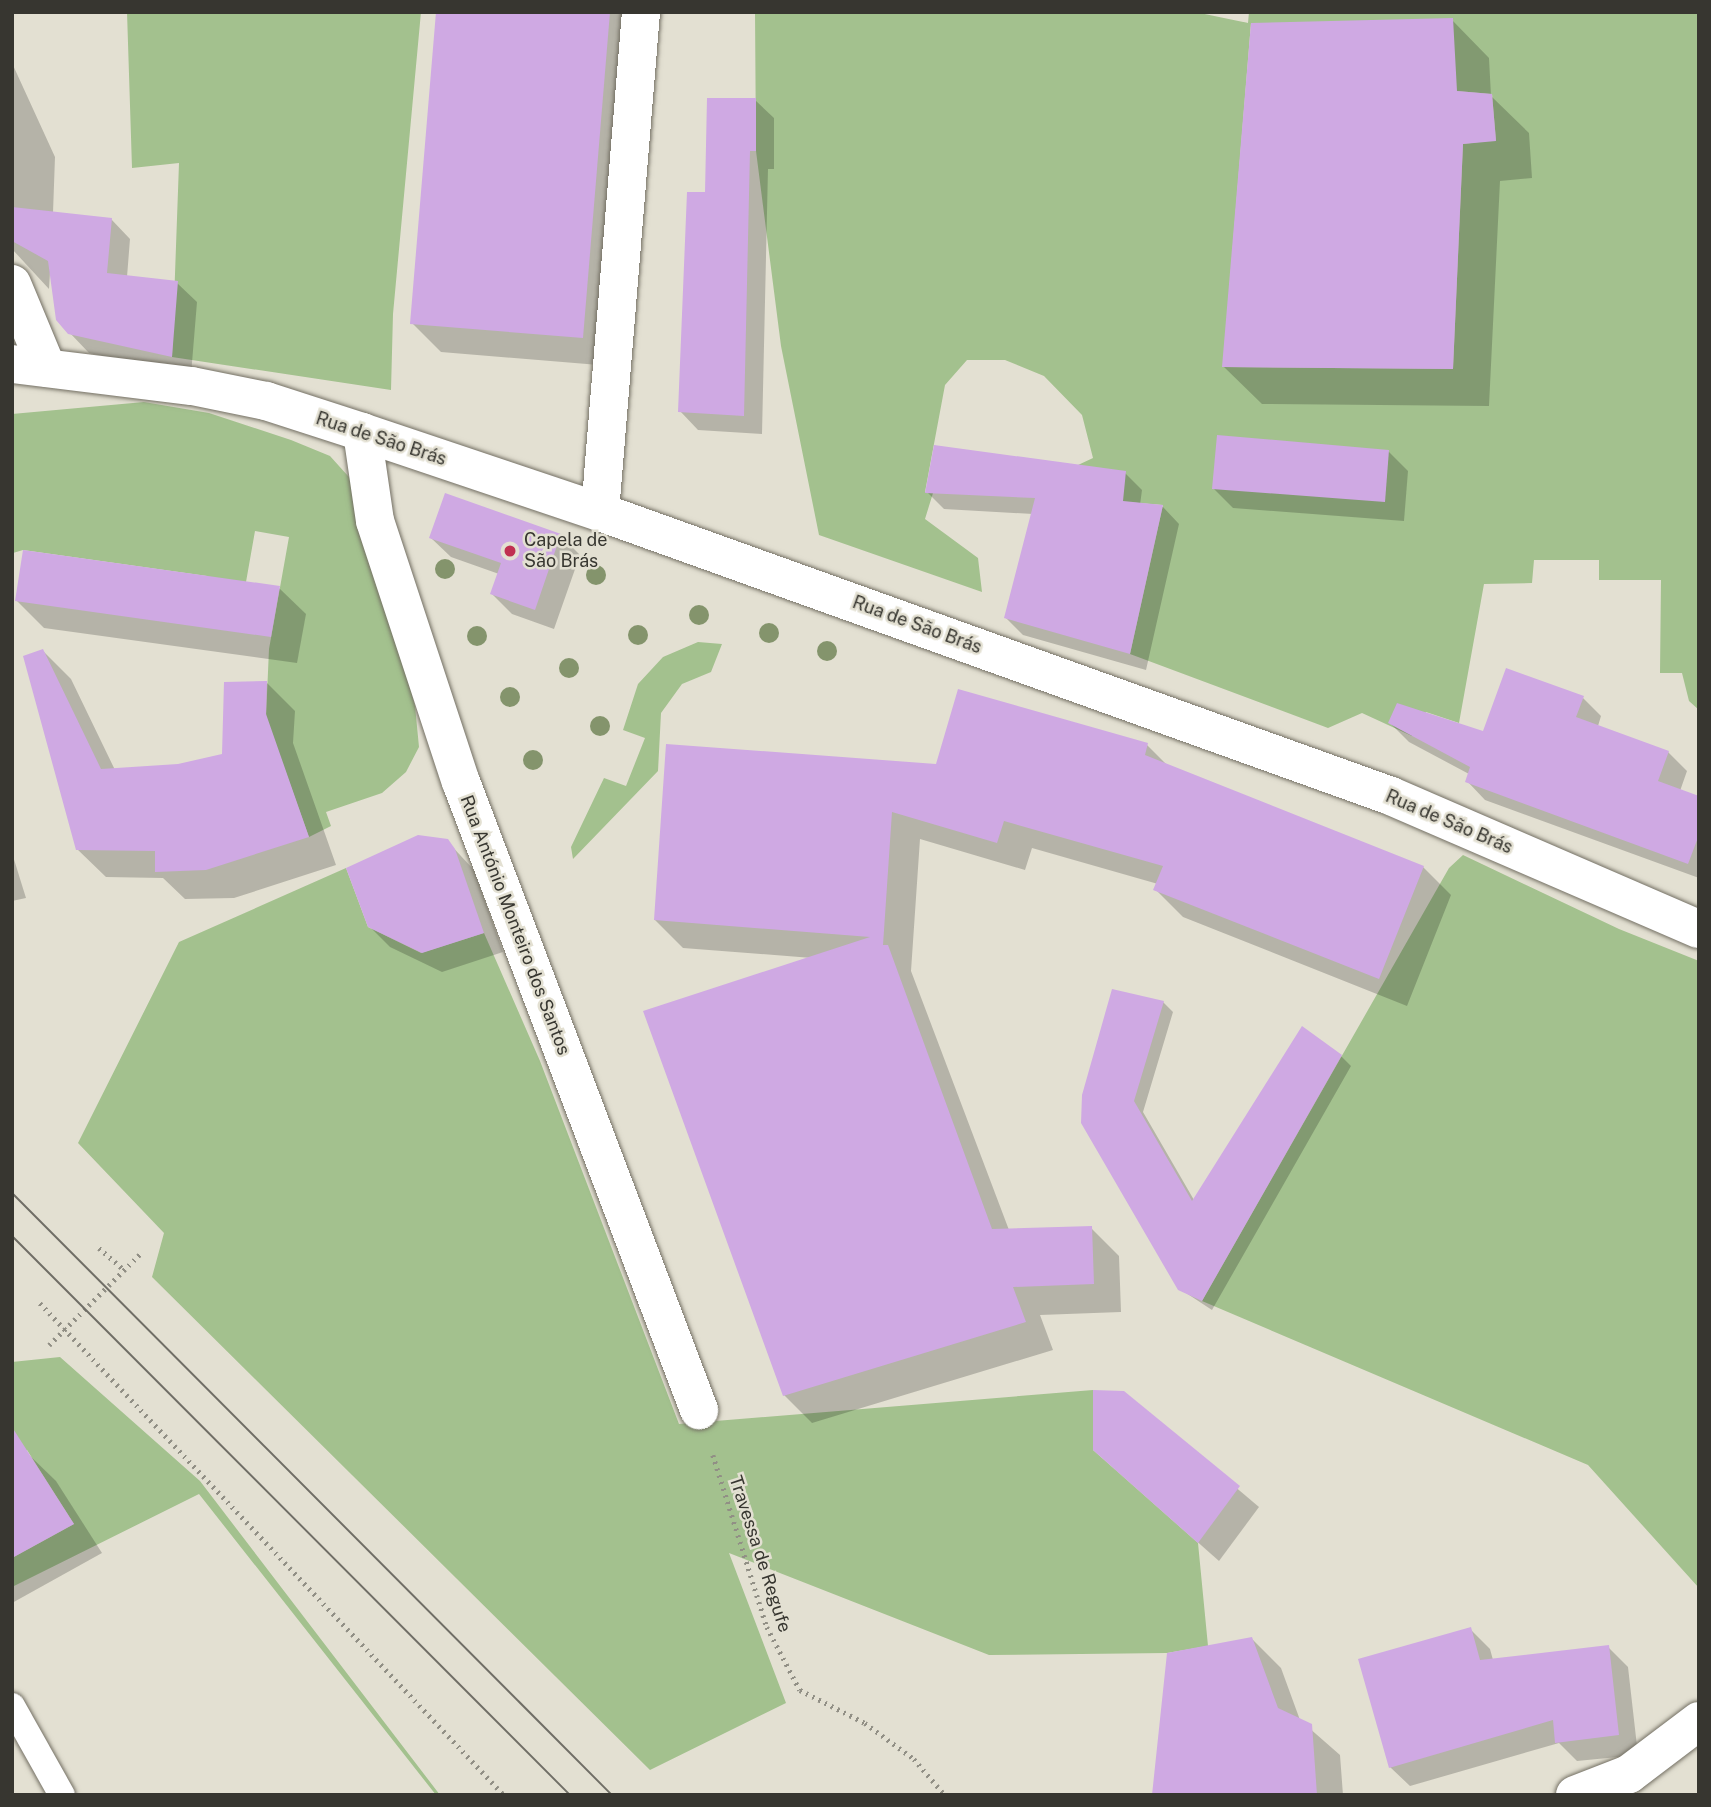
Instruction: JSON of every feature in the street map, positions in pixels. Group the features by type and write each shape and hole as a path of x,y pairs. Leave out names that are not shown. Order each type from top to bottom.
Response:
{"street":[{"path":"600,512 641,12"},
{"path":"12,284 30,366"},
{"name":"Rua de São Brás","path":"30,366 118,375 266,401 600,512 1391,796 1699,929"},
{"name":"Rua de São Brás","path":"12,390 118,375"},
{"name":"Rua António Monteiro dos Santos","path":"362,432 375,521 461,782 699,1410"},
{"path":"1575,1795 1629,1774 1699,1721"}],"lane":[{"path":"12,1706 62,1795"}],"path":[{"path":"99,1248 125,1271"},
{"path":"49,1345 141,1253"},
{"path":"40,1303 504,1795"},
{"name":"Travessa de Regufe","path":"699,1410 766,1627 800,1690 865,1723 914,1759 945,1795"}],"green space":[{"path":"127,12 421,12 393,314 391,390 172,357 179,163 132,168"},
{"path":"755,12 1195,12 1248,23 1249,12 1699,12 1699,710 1689,701 1682,673 1660,673 1661,580 1599,580 1599,560 1534,560 1532,583 1484,584 1459,723 1426,712 1412,736 1362,713 1328,728 1130,654 1163,505 1113,501 1078,465 1093,458 1082,415 1044,376 1005,360 967,360 945,385 925,492 933,493 925,519 978,558 982,592 819,535 781,346 756,151","holes":["1251,23 1457,91 1492,94 1496,140 1463,144 1453,369 1223,367"]},
{"path":"144,402 209,413 291,440 330,456 357,486 415,706 419,747 406,772 382,793 326,812 331,826 309,837 266,717 269,649 289,537 255,531 243,599 207,576 23,550 13,553 12,414"},
{"path":"698,642 722,644 711,672 682,684 661,713 658,771 573,859 571,847 604,778 626,786 645,738 623,730 638,684 663,657"},
{"path":"1463,855 1619,929 1699,961 1699,1588 1588,1465 1202,1301 1449,868"},
{"path":"346,868 368,927 421,953 484,933 540,1061 679,1424 1093,1390 1093,1450 1198,1543 1208,1646 1167,1653 989,1655 729,1553 786,1703 650,1770 152,1277 164,1233 78,1143 179,942"},
{"path":"60,1357 200,1481 440,1795 436,1795 199,1494 12,1587 12,1558 74,1524 27,1450 12,1458 12,1362"}],"building":[{"path":"436,12 610,12 583,338 410,324"},
{"path":"1453,18 1457,91 1492,94 1496,141 1463,144 1453,369 1222,367 1251,23"},
{"path":"707,98 756,98 756,151 750,151 744,416 678,412 687,192 705,192"},
{"path":"12,207 112,218 107,273 178,281 172,357 68,334 56,320 48,261 12,241"},
{"path":"1217,435 1389,450 1385,502 1212,489"},
{"path":"934,445 1126,471 1123,501 1163,505 1130,654 1004,618 1035,498 925,493"},
{"name":"Capela de São Brás","path":"445,493 561,534 535,610 490,594 501,563 429,538"},
{"path":"23,550 280,586 271,637 15,601"},
{"path":"43,649 101,769 178,764 222,754 224,682 267,681 266,714 309,837 206,870 155,872 155,851 76,850 23,656"},
{"path":"1506,668 1584,696 1576,717 1669,751 1658,781 1699,796 1699,835 1688,864 1465,782 1470,767 1388,723 1397,703 1483,731"},
{"path":"958,689 1148,743 1145,755 1424,866 1379,979 1153,890 1163,866 1004,821 997,843 892,812 883,945 888,945 992,1229 1092,1226 1094,1284 1013,1287 1026,1322 783,1396 643,1011 870,937 654,920 666,744 936,764"},
{"path":"418,835 448,839 455,849 484,933 422,953 368,927 346,868"},
{"path":"1112,989 1164,1001 1134,1101 1192,1201 1302,1026 1342,1055 1202,1301 1178,1290 1081,1123 1082,1095"},
{"path":"1093,1390 1124,1391 1240,1486 1198,1543 1093,1450"},
{"path":"12,1427 74,1524 12,1558"},
{"path":"1471,1627 1480,1660 1609,1645 1619,1735 1555,1743 1553,1720 1389,1768 1358,1659"},
{"path":"1252,1637 1278,1708 1312,1724 1317,1795 1152,1795 1167,1653"}],"tram line":[{"path":"12,1193 612,1795"},
{"path":"12,1236 570,1795"}],"place":[{"name":"Capela de São Brás","path":"510,551"}]}
